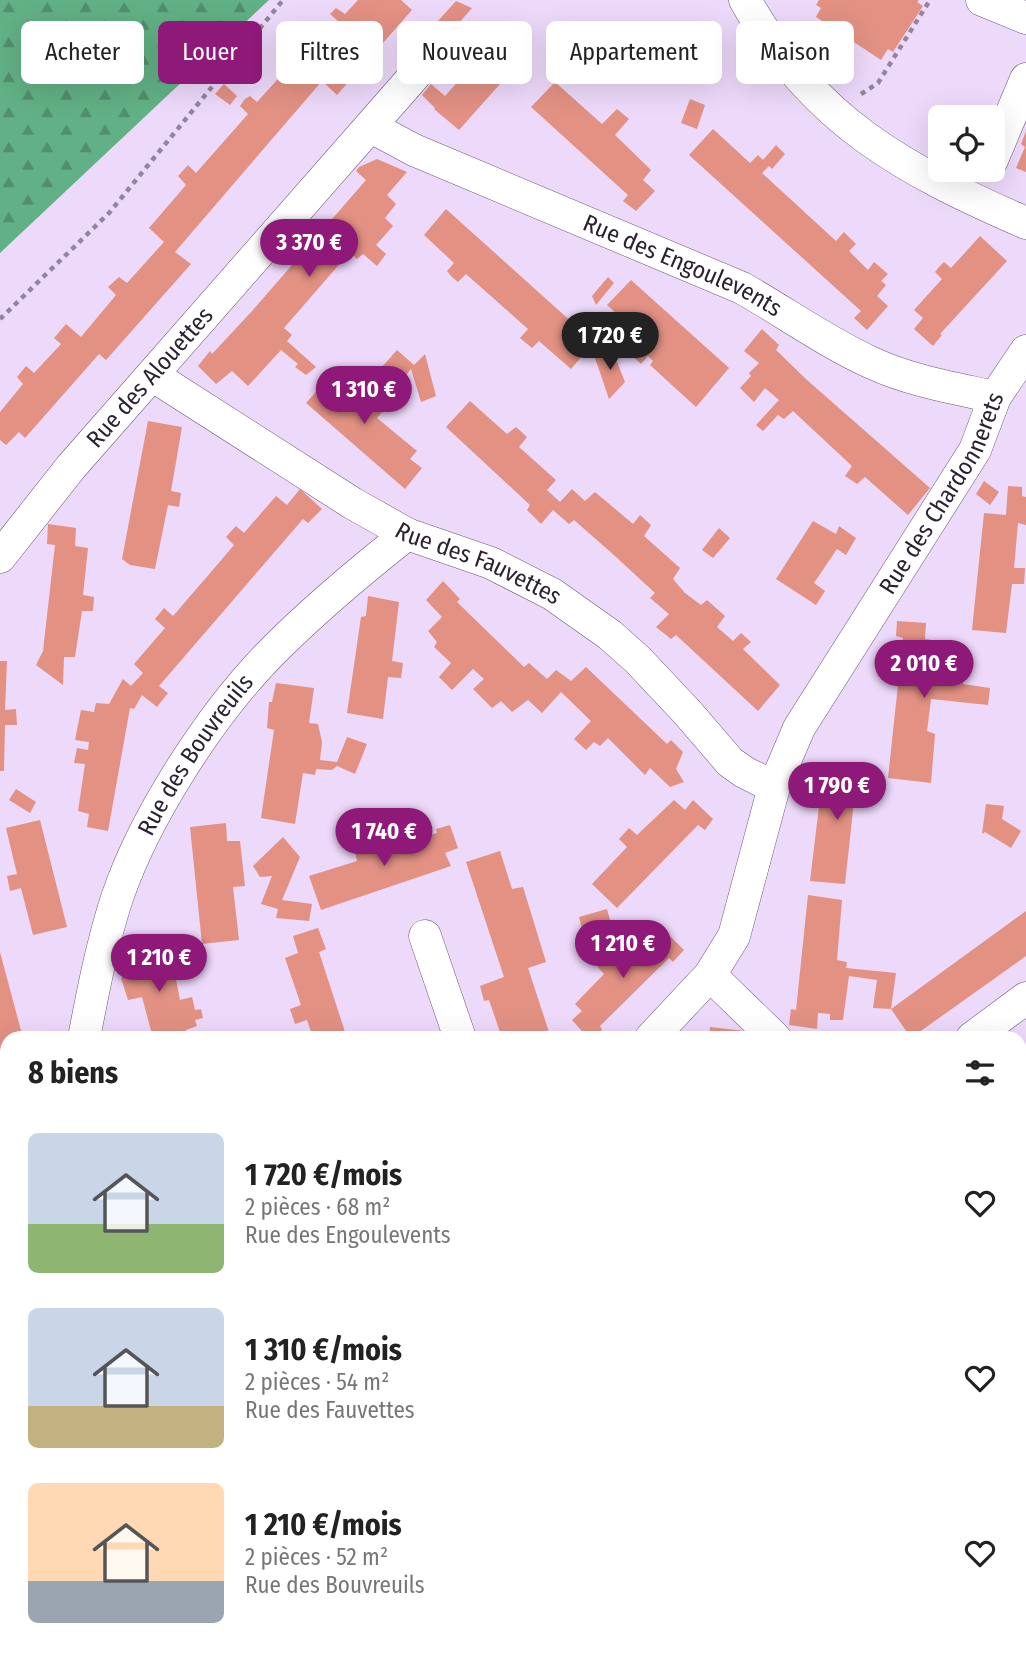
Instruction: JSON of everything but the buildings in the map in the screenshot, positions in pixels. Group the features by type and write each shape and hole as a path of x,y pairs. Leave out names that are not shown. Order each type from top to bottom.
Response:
{"street":[{"path":"745,0 787,62 835,114 879,149 931,180 1026,223"},
{"path":"982,0 1026,18"},
{"path":"1005,129 1026,79"},
{"name":"Rue des Alouettes","path":"0,557 71,467 407,84"},
{"name":"Rue des Engoulevents","path":"371,127 414,150 742,288 775,306 821,338 873,364 914,379 995,397"},
{"path":"975,201 983,182"},
{"name":"Rue des Chardonnerets","path":"658,1031 710,975 734,936 774,787 799,728 975,450 995,397 1026,351"},
{"name":"Rue des Fauvettes","path":"152,375 352,503 407,534 521,576 580,613 638,660 730,762 774,787"},
{"name":"Rue des Bouvreuils","path":"85,1031 100,960 118,897 144,835 222,708 267,657 324,603 407,534"},
{"path":"425,936 458,1031"},
{"path":"710,975 768,1031"},
{"path":"981,1031 1026,998"}],"path":[{"path":"0,319 109,213 283,0"},
{"path":"835,114 847,102 878,83 930,0"}],"green space":[{"path":"0,0 269,0 247,21 158,21 158,84 180,84 0,253"}]}
